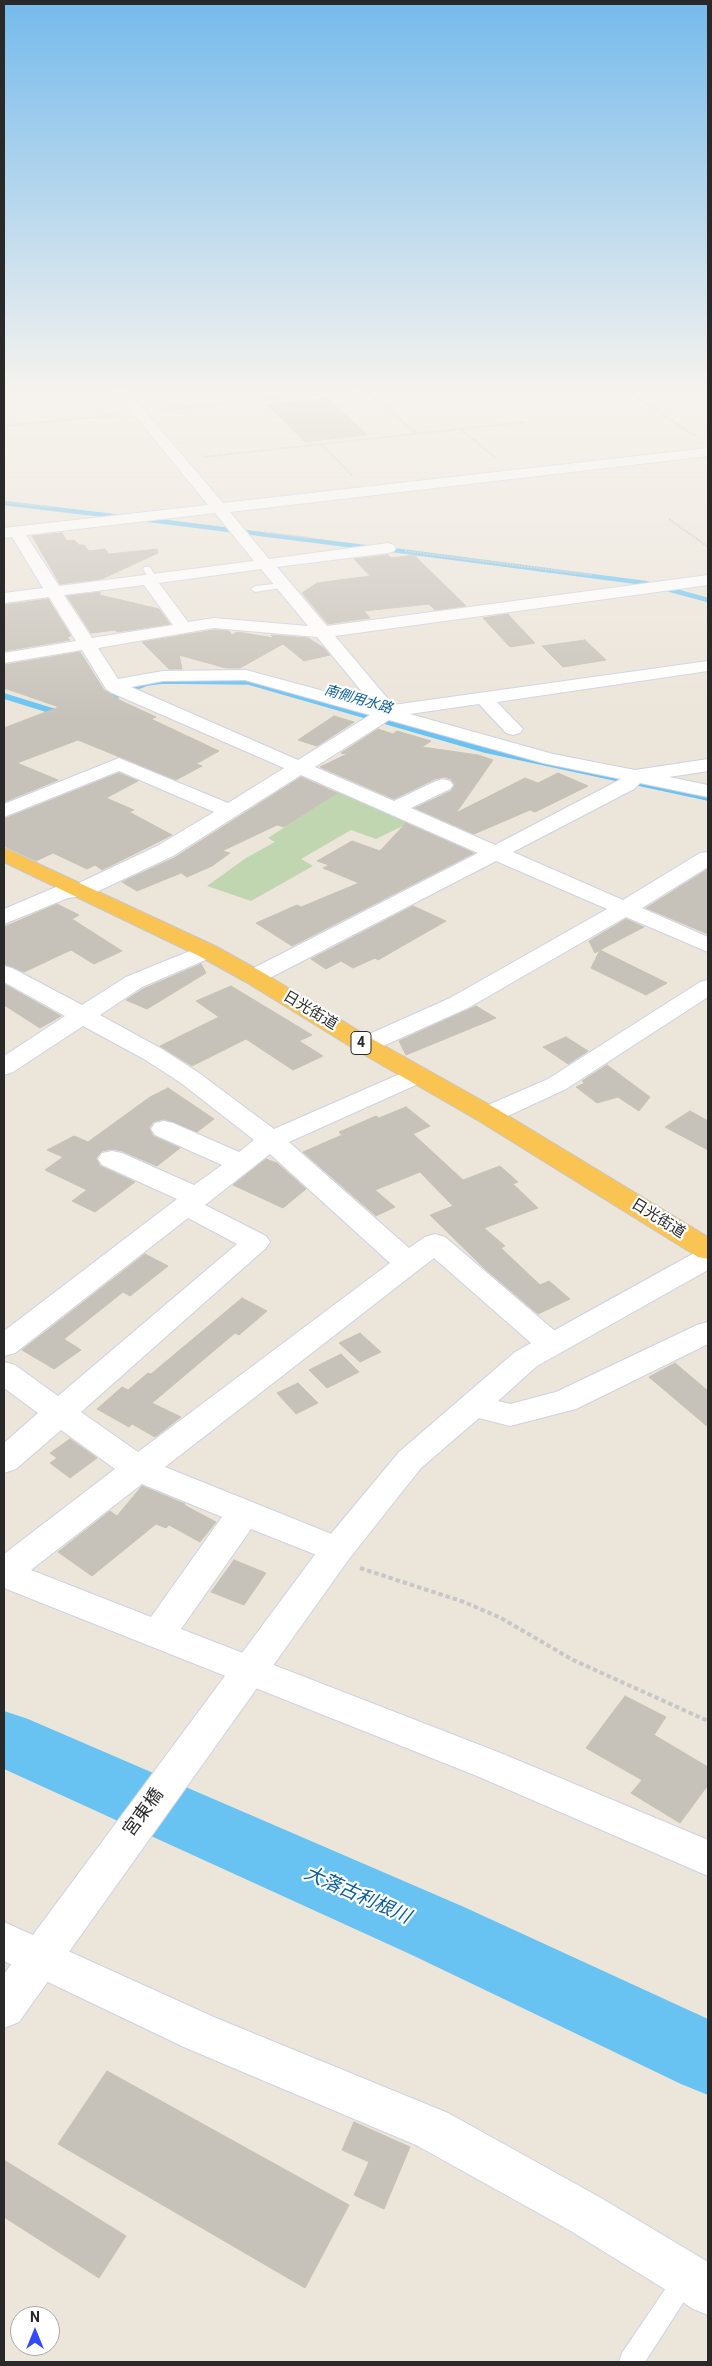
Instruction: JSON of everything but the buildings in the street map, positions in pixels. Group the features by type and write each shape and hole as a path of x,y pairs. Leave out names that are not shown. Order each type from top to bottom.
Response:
{"highway":[{"name":"日光街道","path":"4,854 82,890 254,977 708,1250"}],"street":[{"path":"213,500 322,632 381,716"},
{"path":"10,532 286,500"},
{"path":"10,532 55,592 87,645 120,690 708,945"},
{"path":"4,598 55,592 150,576 267,565 388,548"},
{"path":"150,576 184,628"},
{"path":"4,658 214,623 322,632 708,580"},
{"path":"4,917 64,892 82,890 165,851 381,716 483,698 708,666"},
{"path":"120,690 162,676 246,675 381,716 632,780 708,792"},
{"path":"483,698 513,729"},
{"path":"4,811 119,764 229,811"},
{"path":"254,977 632,780 708,765"},
{"path":"394,808 443,785"},
{"path":"365,1044 459,1003 624,909 708,858"},
{"path":"4,1067 134,982 207,952"},
{"path":"4,973 153,1054 190,1078 271,1140 409,1264"},
{"path":"488,1116 557,1084 708,987"},
{"path":"4,1346 271,1140 418,1075"},
{"path":"164,1129 241,1163"},
{"path":"4,1461 256,1242 192,1201 112,1158"},
{"path":"4,1573 138,1468 435,1243 551,1344"},
{"name":"宮東橋","path":"4,2008 22,1949 248,1670 334,1554 410,1460 526,1359 708,1258"},
{"path":"472,1405 510,1415 565,1401 708,1332"},
{"path":"4,1374 138,1468 244,1512 334,1554"},
{"path":"158,1634 244,1512"},
{"path":"4,1573 490,1765 708,1858"},
{"path":"22,1949 201,2034 432,2129 585,2214 698,2283"}],"lane":[{"path":"255,589 284,585"},
{"path":"631,2362 698,2283"}],"path":[{"path":"669,519 708,547"},
{"path":"236,528 312,538"},
{"path":"388,548 594,575"},
{"path":"334,1554 494,1615 573,1660 708,1721"}],"green space":[{"path":"341,790 411,822 376,839 351,830 301,859 313,866 251,901 207,886 246,858 275,842 268,838"}],"waterway":[{"path":"4,503 121,517"},
{"path":"142,519 372,548"},
{"path":"385,549 645,583 708,600"},
{"name":"南側用水路","path":"105,700 147,683 163,681 249,682 485,750 708,798"},
{"name":"南側用水路","path":"4,696 59,713"},
{"name":"大落古利根川","path":"4,1739 438,1931 708,2058"}]}
